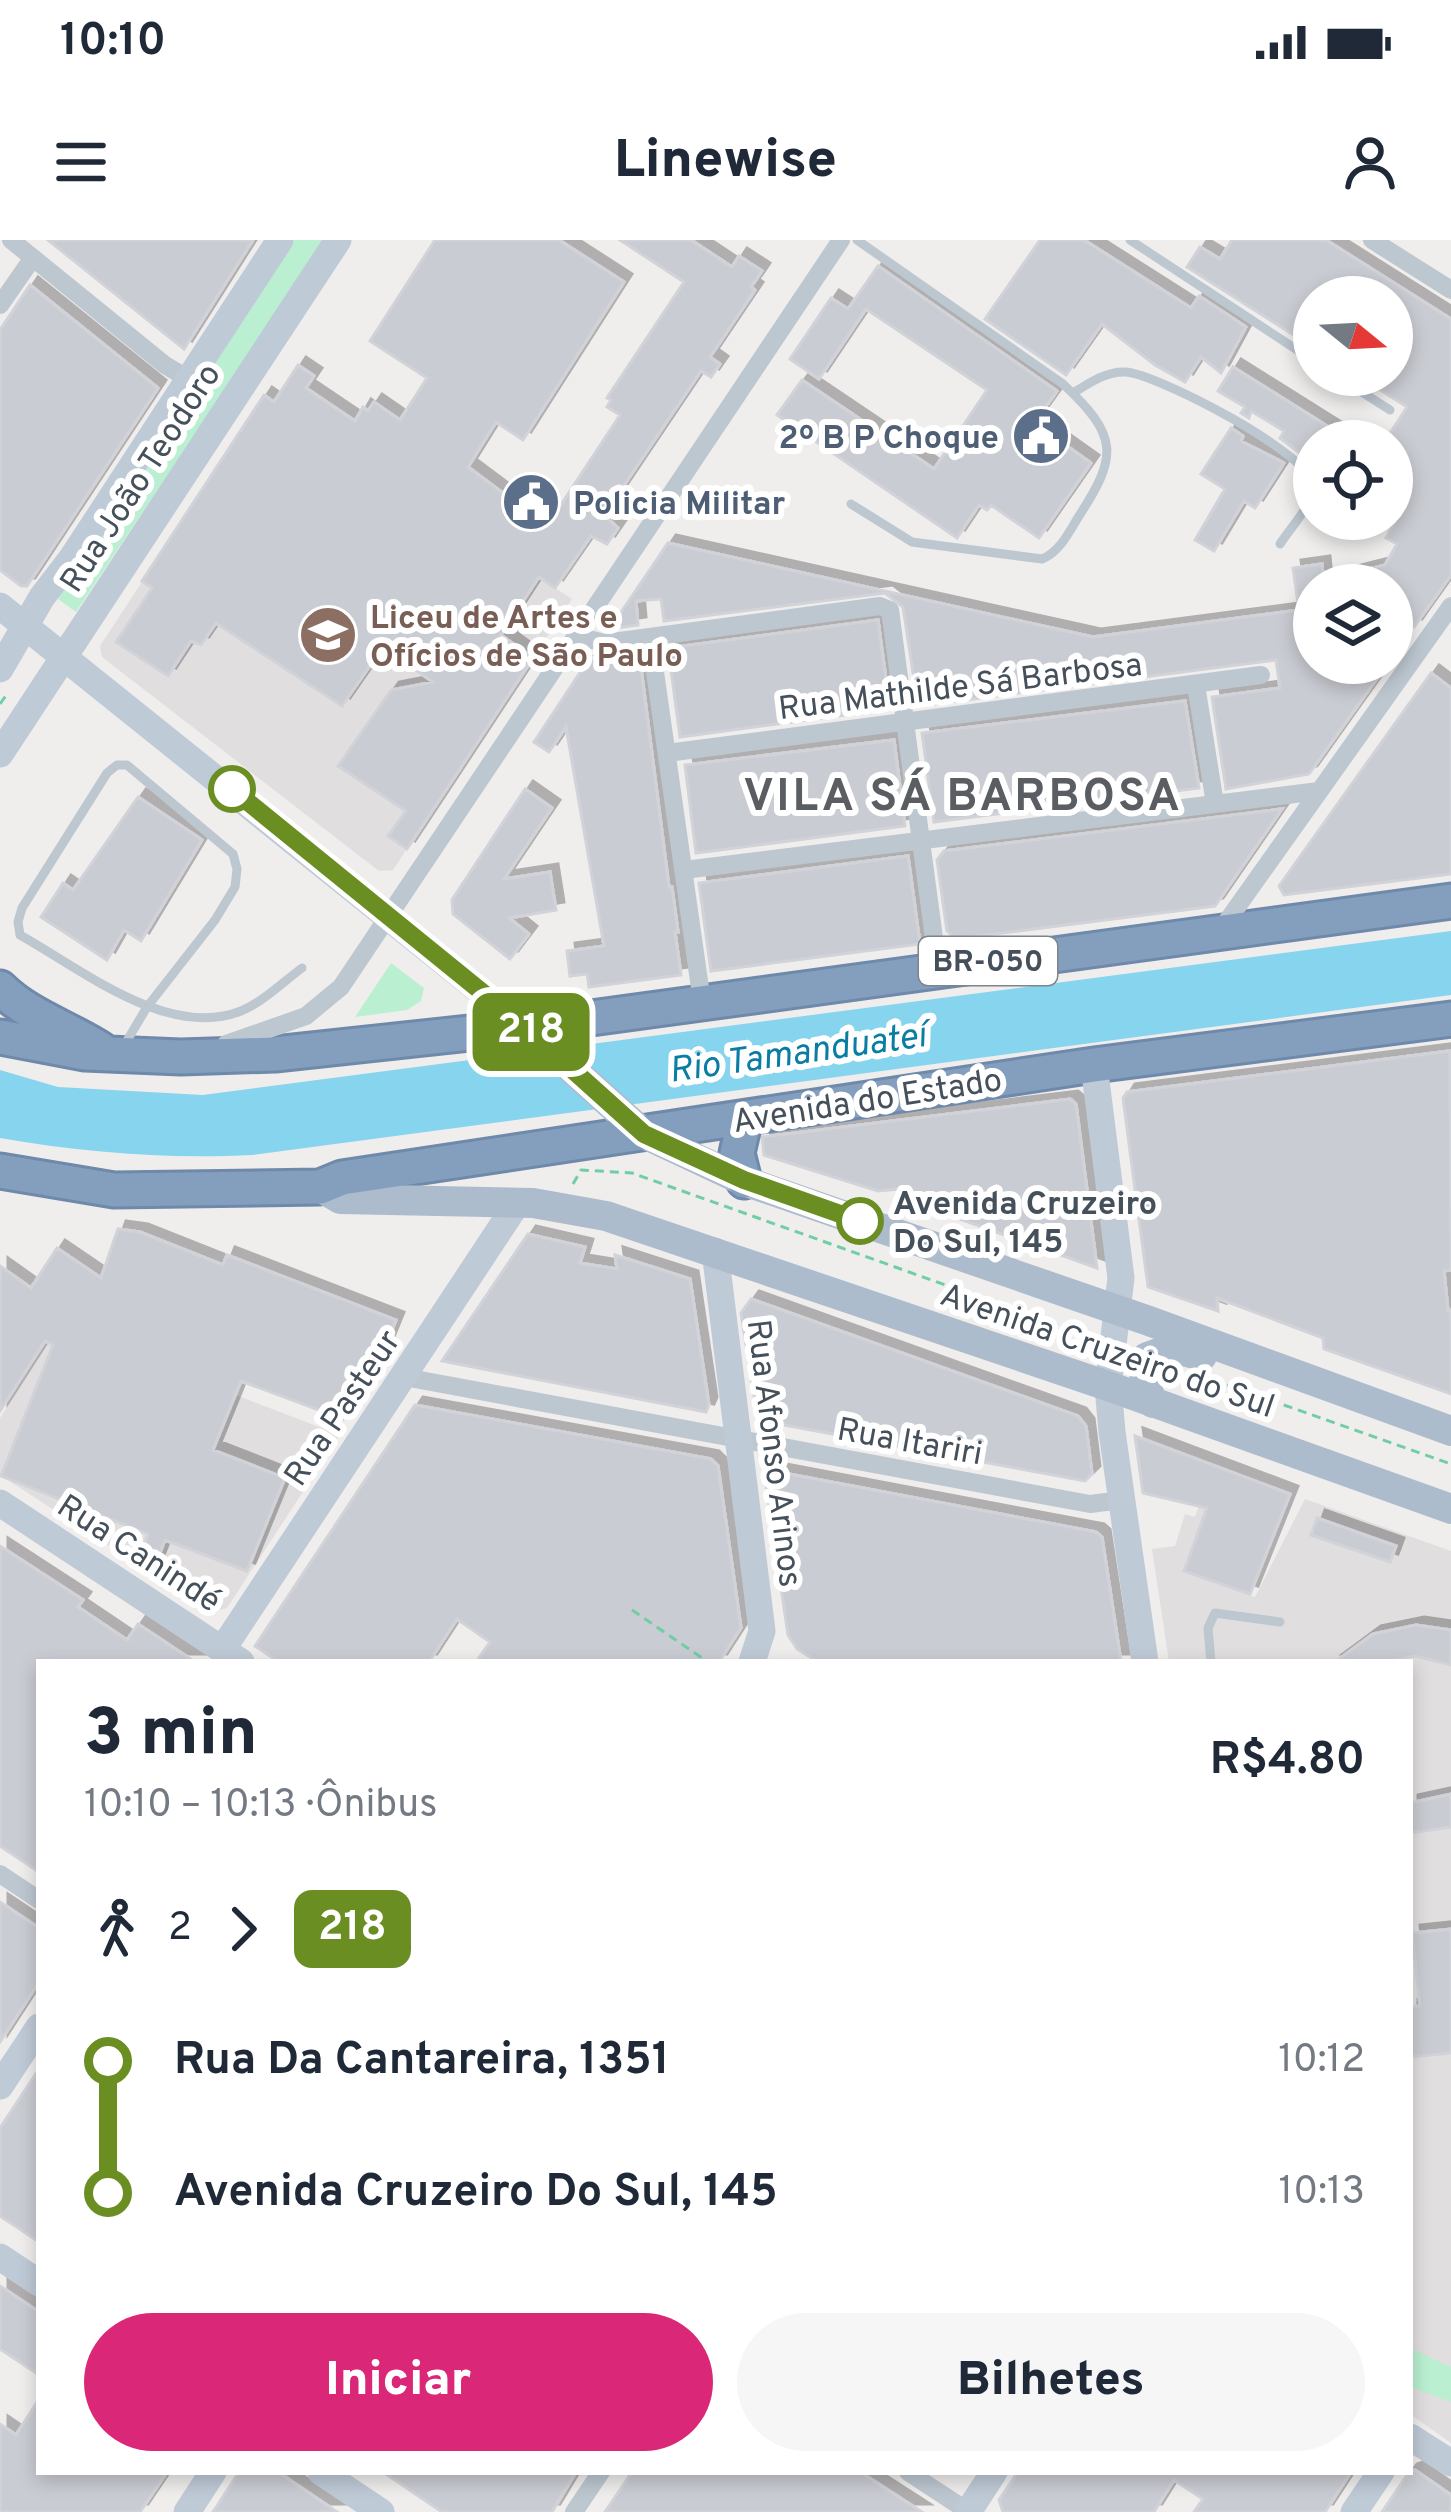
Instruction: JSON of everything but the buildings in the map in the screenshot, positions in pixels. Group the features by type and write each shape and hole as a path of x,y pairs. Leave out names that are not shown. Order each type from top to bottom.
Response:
{"highway":[{"name":"BR-050","path":"0,1037 42,1048 114,1054 274,1054 525,1027 1451,901"},
{"path":"0,988 31,1012 114,1054"},
{"name":"Avenida do Estado","path":"0,1171 114,1190 320,1187 342,1178 1094,1065 1451,1019"},
{"path":"744,1180 737,1153 745,1118"}],"main road":[{"name":"Avenida Cruzeiro do Sul","path":"525,1027 644,1134 744,1180 1451,1431"},
{"name":"Avenida Cruzeiro do Sul","path":"320,1187 340,1199 518,1202 584,1209 1108,1386 1451,1509"},
{"path":"1154,1403 1144,1382 1144,1363 1165,1348 1179,1348 1300,1389 1322,1383"}],"street":[{"path":"11,240 190,380 259,356"},
{"name":"Rua João Teodoro","path":"0,668 280,240"},
{"name":"Rua João Teodoro","path":"0,754 338,240"},
{"path":"181,1057 261,1033 321,1007 341,987 841,240"},
{"path":"1372,240 1451,290"},
{"path":"0,305 32,259"},
{"path":"1220,931 1451,605"},
{"path":"0,606 525,1027"},
{"path":"576,636 605,643 888,608 938,968"},
{"path":"650,637 702,1002"},
{"name":"Rua Mathilde Sá Barbosa","path":"667,753 1262,675"},
{"path":"1196,686 1215,804"},
{"path":"684,870 1319,791"},
{"path":"1094,1065 1120,1278 1108,1386 1145,1659"},
{"name":"Rua Pasteur","path":"231,1656 518,1202"},
{"name":"Rua Afonso Arinos","path":"715,1251 762,1631 759,1659"},
{"name":"Rua Itariri","path":"404,1377 1090,1504 1122,1500"},
{"name":"Rua Canindé","path":"0,1503 231,1656"},
{"path":"0,1874 36,1898"},
{"path":"0,2086 36,2032"},
{"path":"0,2257 36,2281"},
{"path":"1413,2439 1451,2463"},
{"path":"187,2512 211,2475"},
{"path":"326,2475 381,2512"},
{"path":"574,2512 599,2475"},
{"path":"912,2475 968,2512 992,2475"},
{"path":"1354,2512 1379,2475"}],"lane":[{"path":"850,505 912,542 1042,559 1051,556 1104,478 1108,461 1101,433 1073,393 856,240"},
{"path":"1130,240 1293,347"},
{"path":"1073,393 1099,378 1125,372 1232,418 1286,452 1310,472 1313,485 1306,508 1280,544"},
{"path":"1368,396 1390,410"},
{"path":"114,1054 147,1007 215,920 236,886 237,869 233,854 127,765 117,765 106,773 18,922 20,934 147,1007 185,1017 247,1008 302,968"},
{"path":"1211,1659 1208,1628 1215,1613 1280,1622"}],"path":[{"path":"581,1170 632,1173 1113,1344"},
{"path":"1212,1380 1451,1464"},
{"path":"632,1610 704,1659"}],"shaded area":[{"name":"Liceu de Artes e Ofícios de São Paulo","path":"264,395 572,599 393,870 379,871 102,657 100,646"},
{"path":"58,1327 340,1435 227,1608 211,1612 0,1475 0,1418"},
{"path":"1213,1465 1222,1468 1184,1571 1255,1597 1305,1499 1451,1551 1451,2443 1413,2416 1413,1659 1169,1659 1152,1549 1175,1546 1185,1514 1195,1517"}],"green space":[{"path":"294,240 324,240 76,612 58,599"},
{"path":"391,963 424,988 421,1001 407,1010 355,1017"},
{"path":"1413,2349 1451,2367 1451,2402 1413,2388"}],"water":[{"name":"Rio Tamanduateí","path":"1451,931 1451,995 253,1155 126,1154 0,1138 0,1070 58,1087 203,1095"}],"bus line":[{"name":"218","path":"232,789 525,1027 644,1134 744,1180 860,1221"}],"place":[{"name":"2º B P Choque","path":"1041,436"},
{"name":"Policia Militar","path":"531,502"},
{"name":"Liceu de Artes e Ofícios de São Paulo","path":"328,635"},
{"name":"Avenida Cruzeiro Do Sul, 145","path":"860,1221"}],"district":[{"name":"VILA SÁ BARBOSA","path":"963,794"}]}
